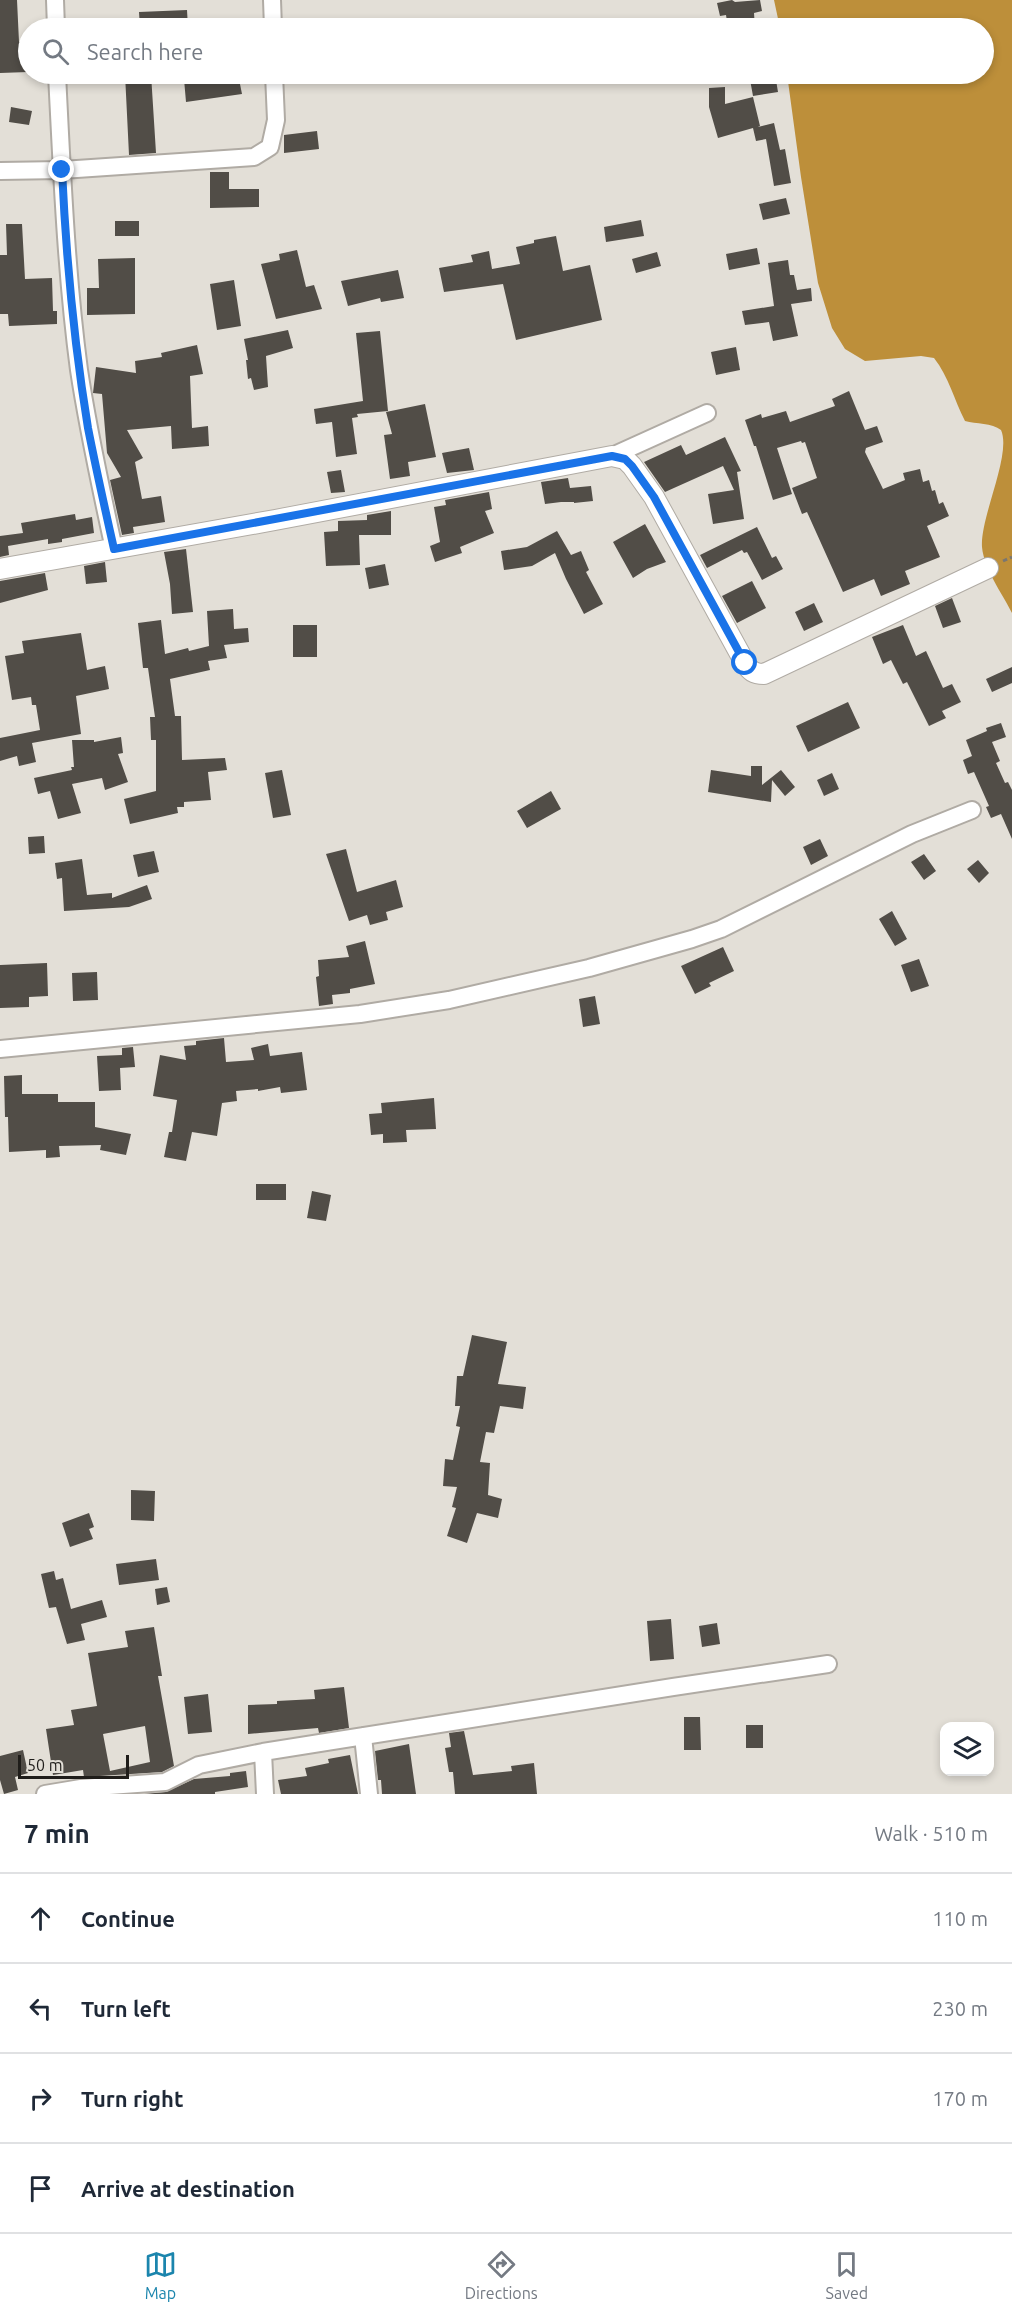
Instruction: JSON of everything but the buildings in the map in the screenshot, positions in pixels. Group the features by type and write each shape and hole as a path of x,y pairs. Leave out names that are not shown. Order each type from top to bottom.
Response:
{"street":[{"path":"55,0 56,18"},
{"path":"272,0 273,18"},
{"path":"58,84 64,220 79,368 114,549"},
{"path":"0,171 62,170 254,157 270,147 276,120 274,84"},
{"path":"0,569 612,456 707,413"},
{"path":"612,456 625,459 654,497 745,663 750,671 757,674 764,674 988,568"},
{"path":"0,1048 393,1010 472,996 693,939 721,928 912,834 972,810"},
{"path":"45,1794 81,1788 165,1782 199,1765 263,1752 828,1664"},
{"path":"363,1736 369,1794"},
{"path":"263,1752 265,1794"}],"shaded area":[{"path":"774,0 1012,0 1012,613 990,572 982,547 986,519 1002,454 1001,430 989,425 965,421 948,381 934,358 921,356 865,361 845,349 832,328 818,283 788,84 994,84 994,18 778,18"}],"route":[{"path":"62,170 64,220 79,368 114,549 612,456 625,459 654,497 745,663"}]}
